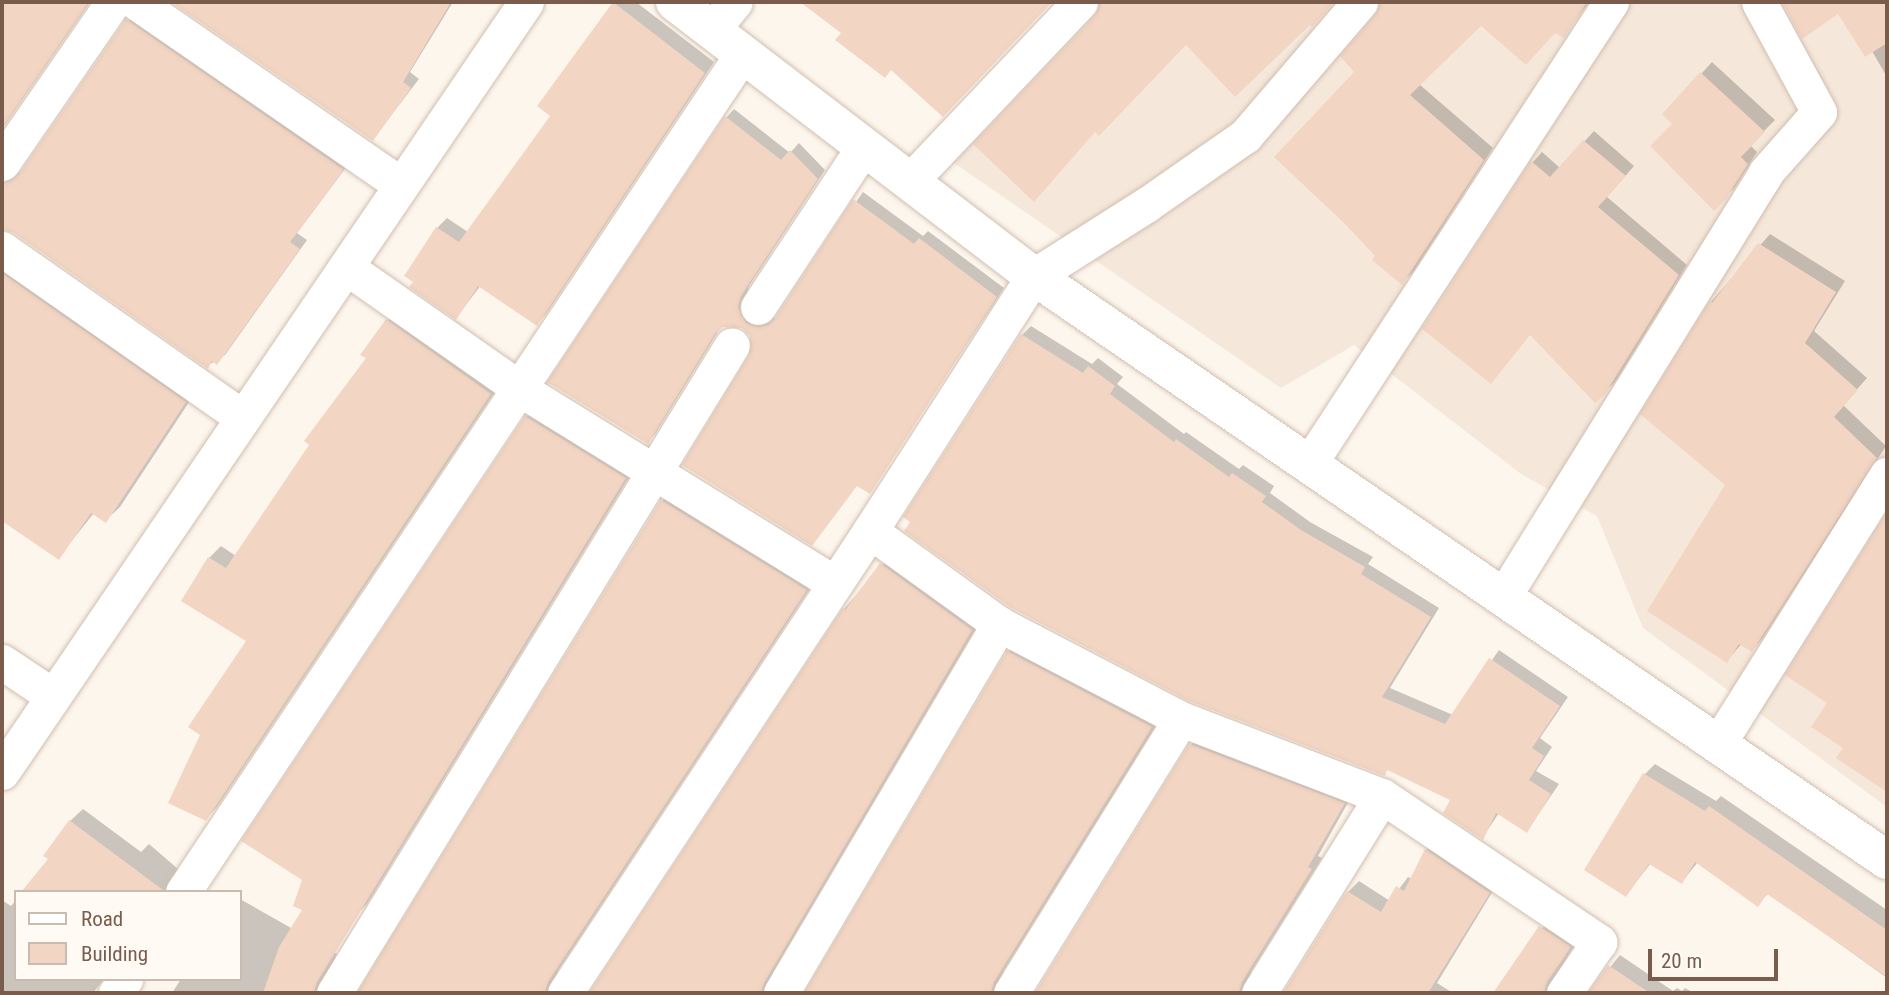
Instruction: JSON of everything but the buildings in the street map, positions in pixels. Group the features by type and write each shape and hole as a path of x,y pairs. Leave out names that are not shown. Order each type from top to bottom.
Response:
{"main road":[{"path":"675,2 723,16 743,53 1034,276 1887,860"}],"street":[{"path":"2,163 113,2"},
{"path":"136,2 401,185"},
{"path":"2,772 526,2"},
{"path":"910,181 1080,2"},
{"path":"565,993 870,531 1034,276 1146,205 1245,136 1360,2"},
{"path":"1309,464 1611,2"},
{"path":"1503,597 1766,172 1819,112 1759,2"},
{"path":"184,890 743,53"},
{"path":"758,307 864,146"},
{"path":"2,249 243,418"},
{"path":"346,267 520,389 834,583"},
{"path":"334,993 732,345"},
{"path":"1718,744 1887,475"},
{"path":"870,531 999,624 1181,719 1382,796 1600,942 1564,993"},
{"path":"781,993 999,624"},
{"path":"2,662 53,696"},
{"path":"1011,993 1181,719"},
{"path":"1259,993 1382,796"}],"shaded area":[{"path":"1071,2 1887,2 1887,807 1643,628 1597,516 1521,474 1354,345 1281,388 938,152"}]}
